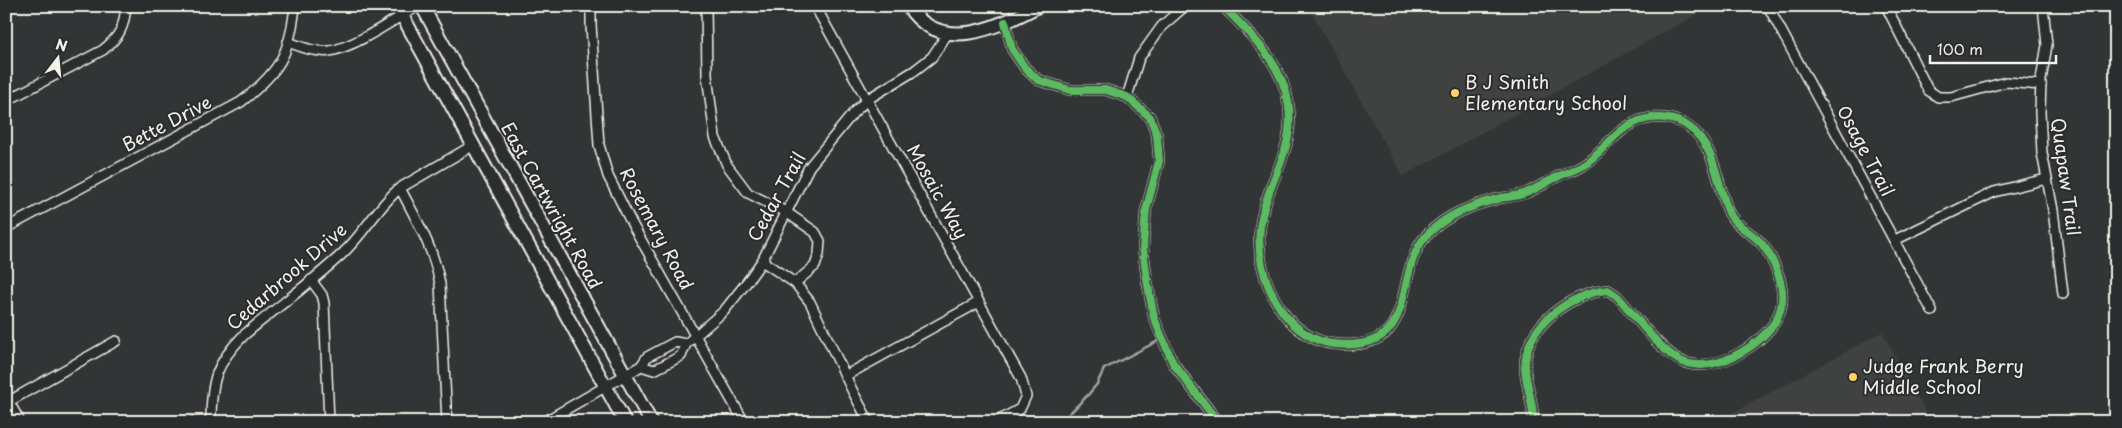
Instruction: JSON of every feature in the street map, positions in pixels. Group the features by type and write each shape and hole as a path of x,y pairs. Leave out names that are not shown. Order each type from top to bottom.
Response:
{"main road":[{"name":"East Cartwright Road","path":"422,6 651,422"},
{"path":"908,6 922,23 934,31 948,33 972,32 1004,22 1038,6"},
{"path":"400,11 472,146 625,422"}],"street":[{"path":"6,101 103,50 115,40 120,32 124,24 126,6"},
{"name":"Bette Drive","path":"6,228 241,102 274,74 288,42 296,6"},
{"path":"288,42 313,51 331,51 374,32 400,11 418,6"},
{"name":"Rosemary Road","path":"591,6 600,145 608,176 632,224 744,422"},
{"path":"706,6 707,75 715,137 727,165 748,193 786,212 815,232 820,241 819,254 815,266 795,283"},
{"name":"Mosaic Way","path":"814,6 868,99 1020,378 1026,396 1020,409 996,422"},
{"path":"1127,97 1142,52 1162,26 1185,6"},
{"path":"1223,6 1262,46 1287,92 1290,125 1288,146 1263,210 1259,233 1260,253 1266,281 1284,315 1316,341 1335,345 1356,344 1374,340 1389,329 1399,314 1415,253 1423,239 1450,215 1475,205 1524,194 1585,164 1620,131 1635,122 1658,117 1677,120 1690,127 1706,144 1730,217 1764,245 1780,280 1783,300 1777,320 1765,334 1727,359 1702,365 1686,363 1672,356 1617,296 1608,290 1571,301 1554,313 1543,324 1532,340 1527,354 1525,368 1533,407 1533,422"},
{"name":"Osage Trail","path":"1768,6 1932,311"},
{"name":"Quapaw Trail","path":"2043,6 2047,45 2041,85 2041,145 2053,210 2062,294"},
{"path":"1889,7 1928,90 1938,97 1951,97 2006,82 2041,85"},
{"path":"1004,22 1012,49 1025,68 1038,80 1070,90 1106,90 1127,97 1150,117 1157,135 1160,161 1146,210 1143,248 1154,318 1173,363 1218,422"},
{"name":"Cedar Trail","path":"641,366 654,370 680,356 686,344 724,311 762,261 809,167 854,112 868,99 914,71 932,57 948,33"},
{"name":"Cedarbrook Drive","path":"211,421 214,383 221,362 244,335 342,254 364,230 381,206 400,188 472,146"},
{"path":"1895,240 1994,192 2046,179"},
{"path":"400,188 437,266 440,284 447,422"},
{"path":"762,261 795,283 810,302 869,422"},
{"path":"311,280 322,294 324,304 329,422"},
{"path":"845,376 979,302"},
{"path":"20,422 8,402 116,341"},
{"name":"Cedar Trail","path":"544,422 606,388 641,366 647,357 676,342 686,344"},
{"path":"192,422 211,421"}],"shaded area":[{"name":"B J Smith Elementary School","path":"1308,6 1700,6 1703,11 1403,176"},
{"name":"Judge Frank Berry Middle School","path":"1882,332 1931,422 1716,422"}],"waterway":[{"path":"1061,422 1097,384 1104,369 1158,341"}],"cycle path":[{"path":"1223,6 1265,51 1281,77 1289,107 1290,122 1285,149 1267,198 1260,225 1260,251 1265,276 1275,300 1287,317 1305,333 1326,343 1362,344 1381,336 1393,324 1400,307 1416,251 1427,235 1443,221 1461,211 1480,204 1526,193 1577,168 1620,132 1640,120 1654,118 1669,119 1683,123 1698,135 1715,167 1729,213 1735,222 1762,244 1776,269 1780,280 1782,299 1781,308 1775,322 1758,340 1736,355 1723,361 1698,365 1686,363 1668,353 1617,296 1608,290 1594,292 1579,298 1552,314 1532,339 1527,353 1525,368 1533,422"},
{"path":"1005,22 1012,49 1025,68 1038,80 1070,90 1106,90 1127,97 1150,117 1157,135 1159,161 1146,210 1143,248 1154,318 1173,363 1218,422"}],"place":[{"name":"B J Smith Elementary School","path":"1455,93"},
{"name":"Judge Frank Berry Middle School","path":"1853,377"}]}
